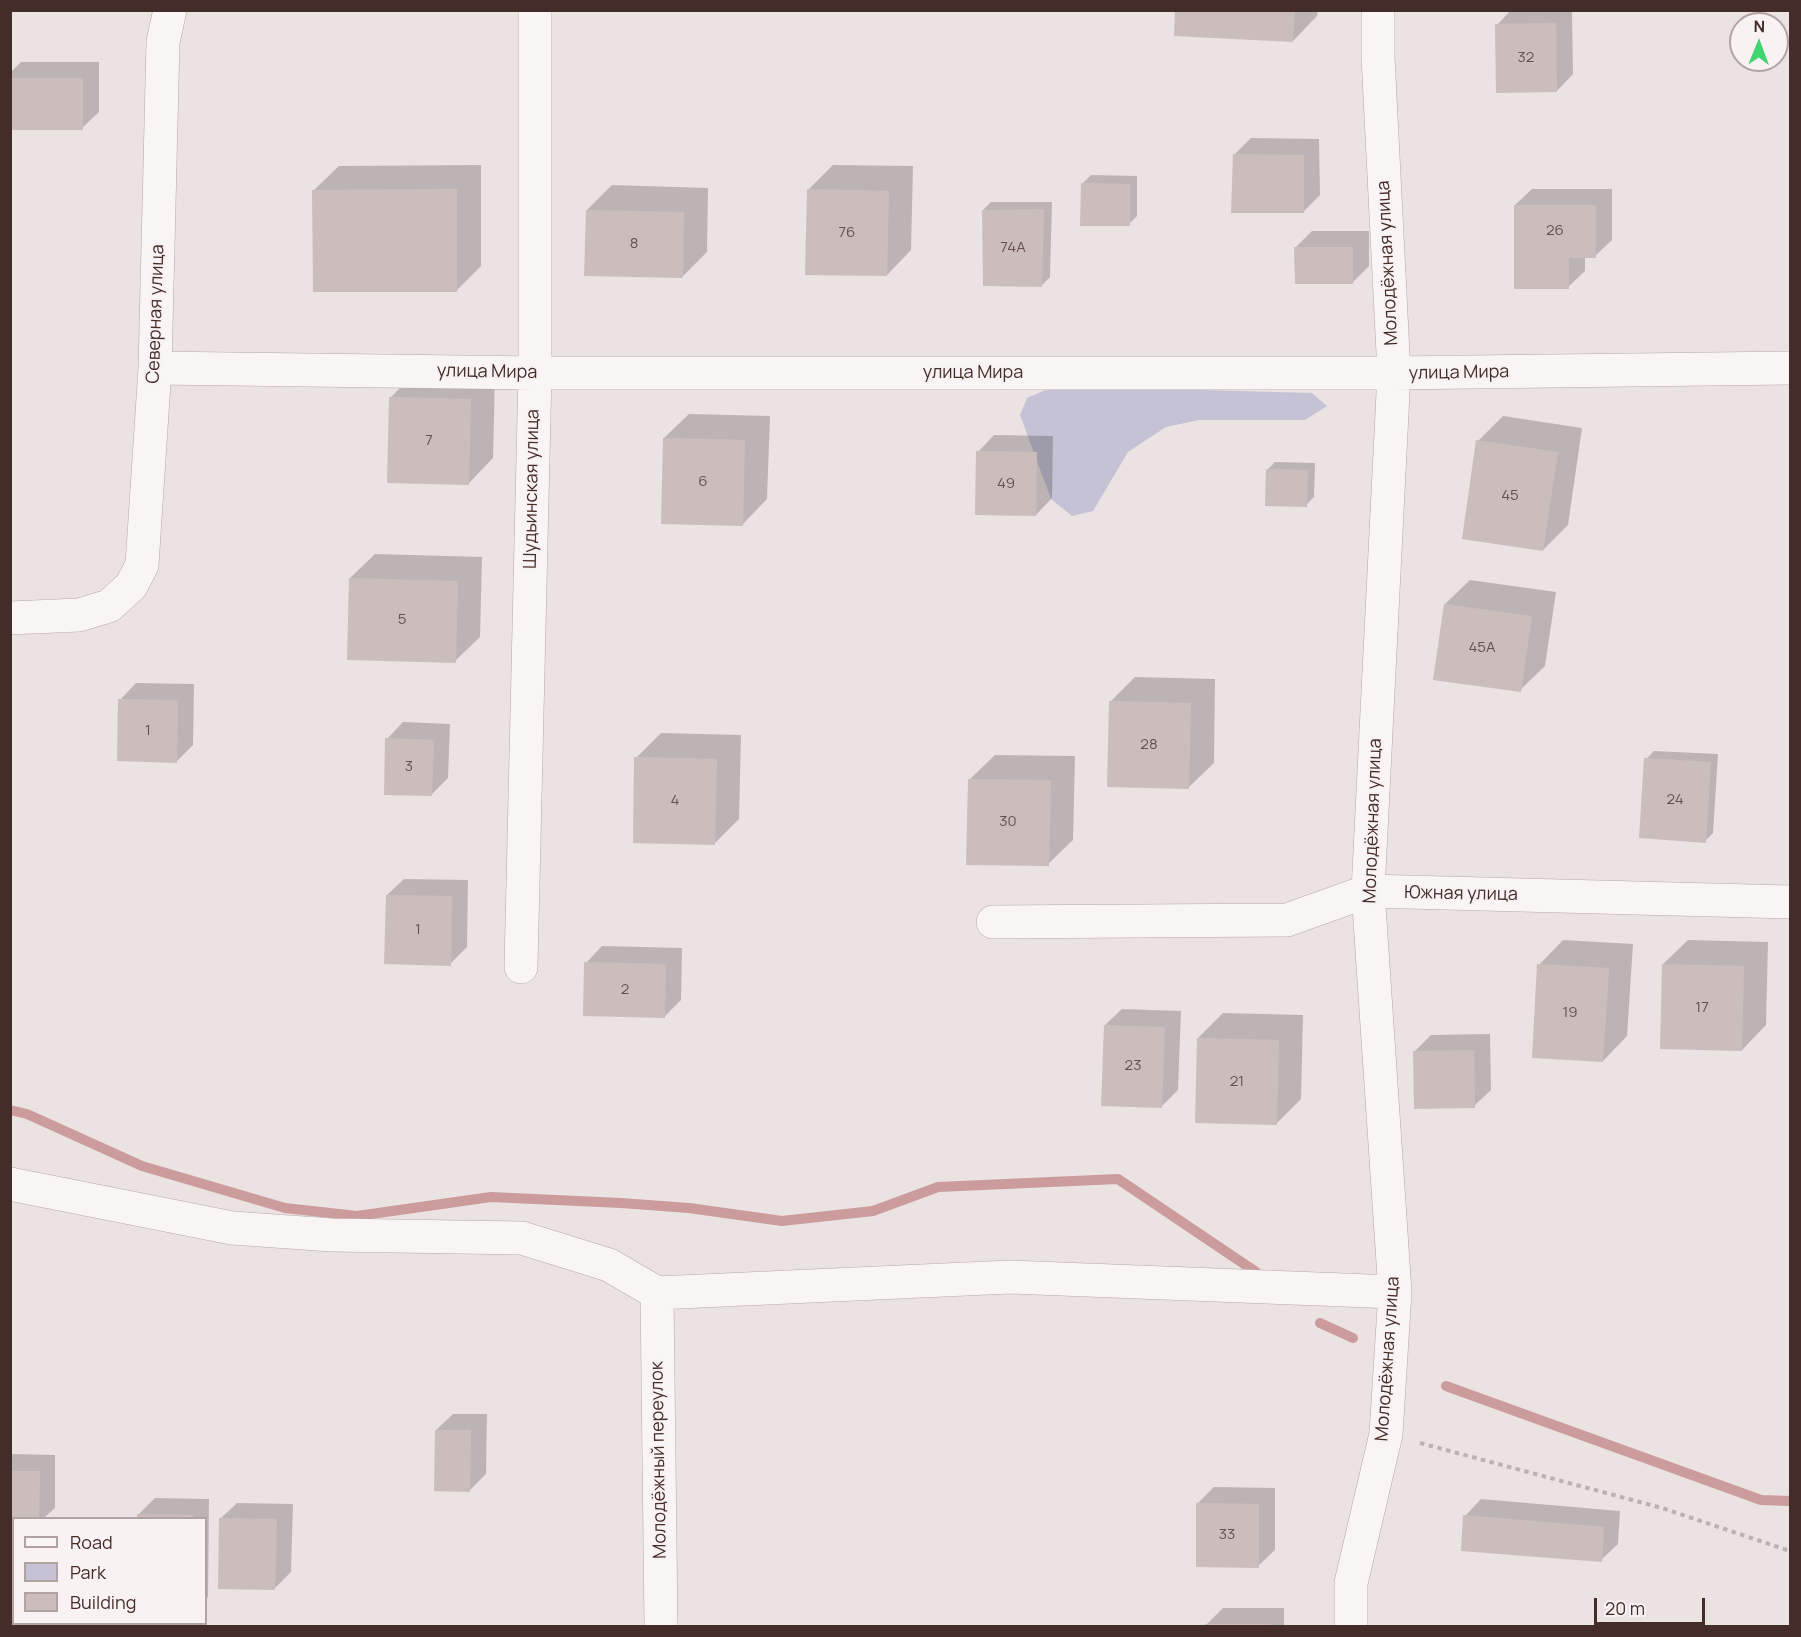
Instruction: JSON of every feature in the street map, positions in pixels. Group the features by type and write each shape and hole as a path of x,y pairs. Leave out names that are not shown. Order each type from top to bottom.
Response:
{"street":[{"name":"Северная улица","path":"10,618 79,615 109,606 131,586 142,566 155,368 163,42 170,10"},
{"name":"Шудьинская улица","path":"521,967 535,373 535,10"},
{"name":"Молодёжная улица","path":"1352,1626 1351,1583 1386,1434 1395,1292 1368,891 1394,374 1378,57 1378,10"},
{"name":"улица Мира","path":"155,368 535,373 1394,374 1791,369"},
{"name":"Южная улица","path":"993,922 1287,920 1368,891 1791,902"},
{"path":"10,1184 232,1228 332,1234 522,1238 609,1265 657,1293 1010,1277 1395,1292"},
{"name":"Молодёжный переулок","path":"657,1293 661,1626"}],"path":[{"path":"1386,1434 1662,1508 1791,1551"}],"green space":[{"path":"1055,386 1312,393 1327,406 1305,420 1199,420 1166,427 1128,452 1093,511 1072,516 1051,499 1020,415 1027,398"}],"building":[{"path":"1175,10 1295,10 1293,42 1174,36"},
{"path":"1556,23 1557,92 1496,93 1495,24"},
{"path":"10,78 83,78 83,130 10,130"},
{"path":"1233,154 1304,155 1304,213 1231,213"},
{"path":"1081,183 1130,184 1130,226 1080,226"},
{"path":"457,189 457,292 313,292 312,190"},
{"path":"807,189 889,191 887,276 805,275"},
{"path":"1514,205 1596,205 1596,258 1569,258 1569,289 1514,289"},
{"path":"1044,209 1042,287 983,286 982,210"},
{"path":"586,210 684,212 683,278 584,276"},
{"path":"1294,247 1353,247 1353,284 1295,284"},
{"path":"389,397 471,399 469,485 387,483"},
{"path":"663,438 745,440 743,526 661,524"},
{"path":"1476,440 1558,452 1543,551 1462,539"},
{"path":"976,451 1037,452 1036,516 975,515"},
{"path":"1266,469 1308,470 1307,507 1265,506"},
{"path":"349,578 458,581 456,663 347,660"},
{"path":"1444,604 1532,616 1521,692 1433,680"},
{"path":"118,699 178,700 177,763 117,761"},
{"path":"1109,701 1191,703 1189,789 1107,787"},
{"path":"385,738 434,740 432,796 384,795"},
{"path":"634,757 717,759 715,845 633,843"},
{"path":"1644,758 1711,762 1706,843 1639,838"},
{"path":"968,779 1051,780 1049,866 966,865"},
{"path":"386,895 452,896 451,966 384,964"},
{"path":"584,962 666,964 665,1018 583,1016"},
{"path":"1537,964 1609,968 1603,1062 1532,1058"},
{"path":"1662,964 1744,966 1742,1051 1660,1049"},
{"path":"1104,1025 1165,1027 1162,1108 1101,1106"},
{"path":"1197,1038 1279,1040 1277,1125 1195,1123"},
{"path":"1474,1050 1475,1108 1414,1109 1413,1051"},
{"path":"435,1430 471,1430 470,1492 434,1491"},
{"path":"10,1471 40,1471 39,1517 12,1517 12,1525 10,1525"},
{"path":"1196,1503 1259,1504 1259,1568 1196,1567"},
{"path":"137,1514 193,1515 193,1517 137,1517"},
{"path":"1463,1515 1604,1527 1602,1562 1461,1551"},
{"path":"219,1518 277,1519 275,1590 218,1589"},
{"path":"1205,1624 1271,1624 1271,1626 1205,1626"}],"waterway":[{"path":"10,1110 27,1114 142,1166 285,1208 357,1216 491,1197 689,1208 782,1221 873,1211 938,1187 1118,1179 1256,1272"},
{"path":"1320,1323 1353,1338"},
{"path":"1446,1386 1761,1500 1790,1501"}]}
